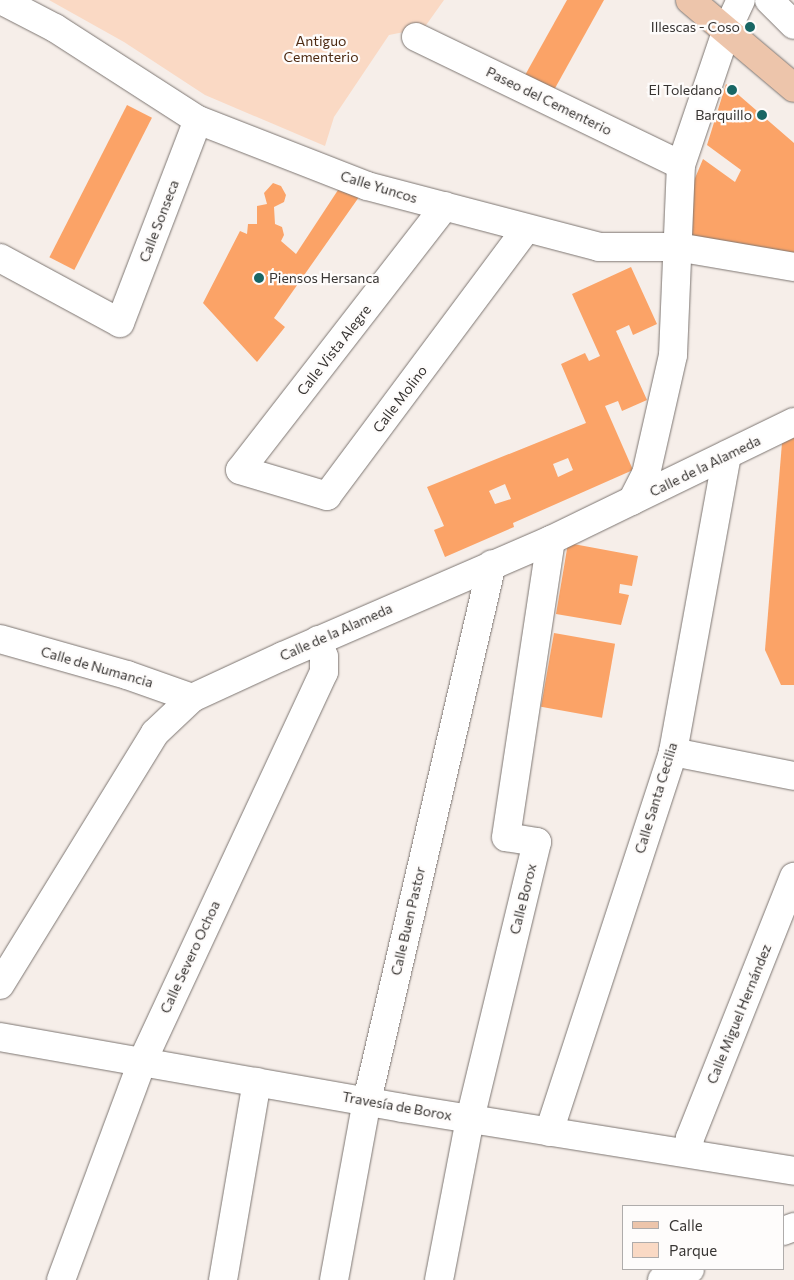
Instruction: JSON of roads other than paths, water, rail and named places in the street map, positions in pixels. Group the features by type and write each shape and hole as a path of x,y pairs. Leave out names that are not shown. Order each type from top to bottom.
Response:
{"main road":[{"path":"690,0 794,88"}],"street":[{"name":"Calle Yuncos","path":"1,0 55,28 198,120 367,186 446,206 526,230 599,247 677,247 794,267"},
{"path":"656,480 673,355 681,165 726,32 741,0"},
{"path":"769,0 794,25"},
{"name":"Paseo del Cementerio","path":"416,37 681,165"},
{"name":"Calle Sonseca","path":"0,258 120,323 198,120"},
{"name":"Calle Vista Alegre","path":"240,470 446,206"},
{"name":"Calle Molino","path":"240,470 327,496 526,230"},
{"name":"Calle de la Alameda","path":"0,985 156,733 192,698 318,640 551,540 632,501 642,486 727,454 794,422"},
{"name":"Calle Santa Cecilia","path":"549,1132 673,752 727,454"},
{"name":"Calle Borox","path":"439,1280 470,1119 537,842 506,837 551,540"},
{"name":"Calle Buen Pastor","path":"334,1280 367,1100 492,564"},
{"name":"Calle de Numancia","path":"0,639 127,675 192,698"},
{"name":"Calle Severo Ochoa","path":"61,1280 143,1060 324,672 324,657 318,640"},
{"path":"673,752 794,776"},
{"name":"Calle Miguel Hernández","path":"687,1153 690,1138 794,877"},
{"name":"Travesía de Borox","path":"0,1037 143,1060 470,1119 794,1171"},
{"path":"223,1280 257,1082"},
{"path":"662,1280 687,1270"}],"place":[{"name":"Illescas - Coso","path":"750,27"},
{"name":"El Toledano","path":"732,90"},
{"name":"Barquillo","path":"762,115"},
{"name":"Piensos Hersanca","path":"259,278"}],"park label":[{"name":"Antiguo Cementerio","path":"321,49"}]}
